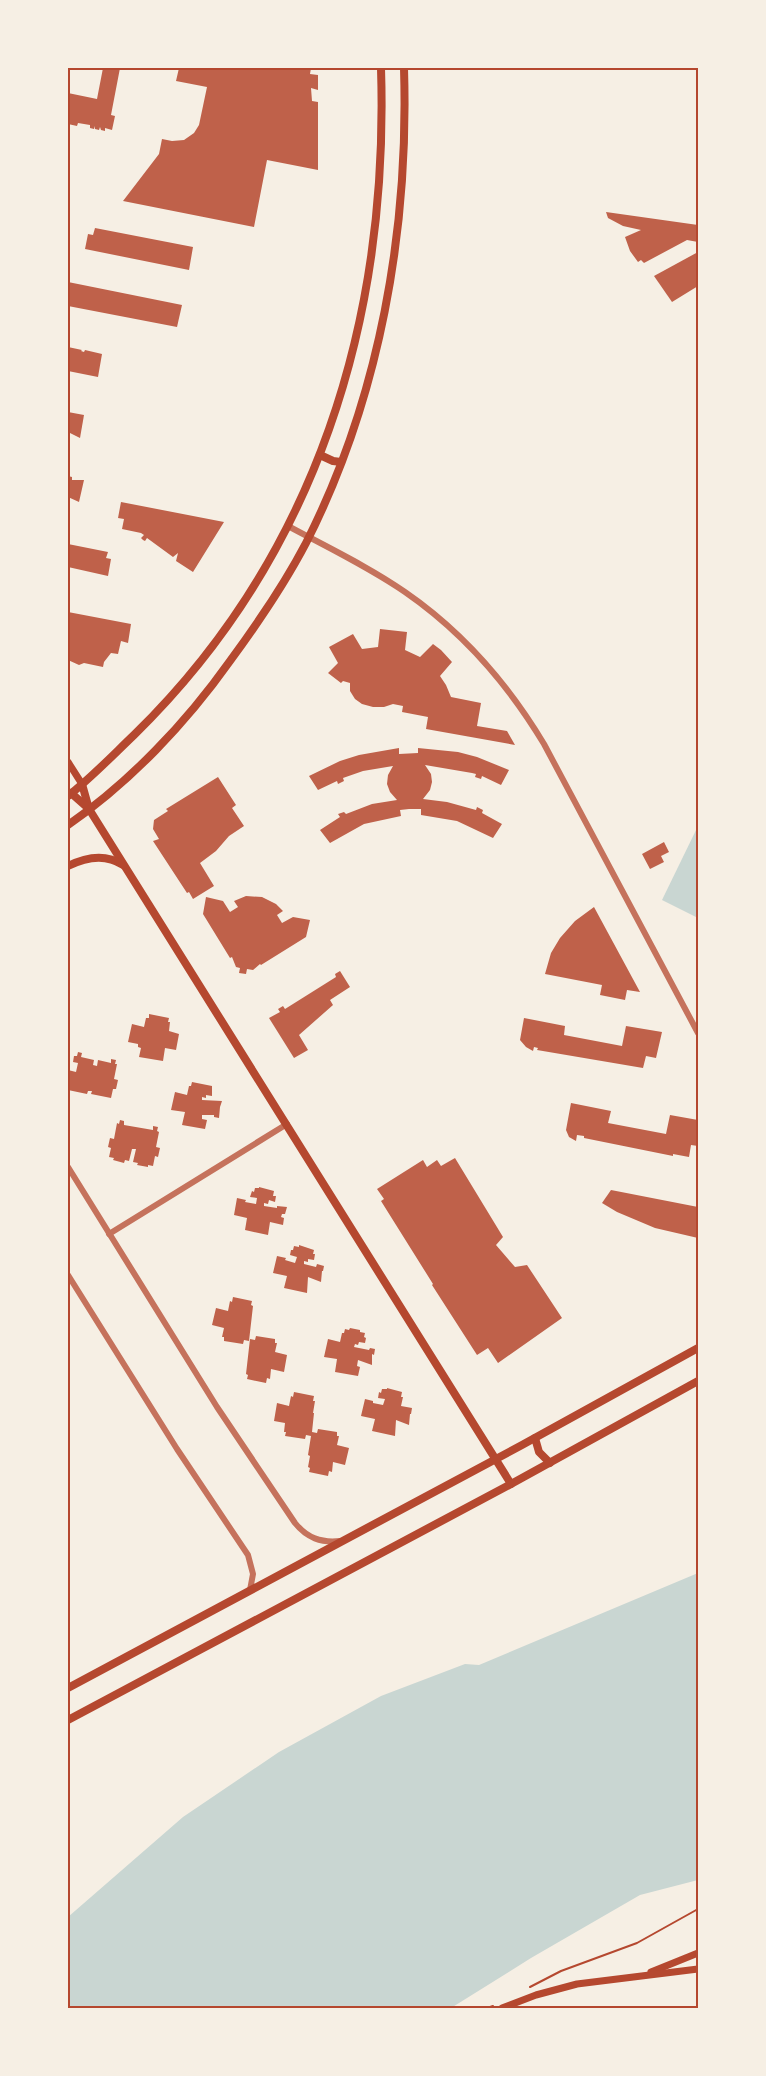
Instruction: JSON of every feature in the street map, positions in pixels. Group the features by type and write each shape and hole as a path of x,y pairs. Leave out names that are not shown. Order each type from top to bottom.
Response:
{"main road":[{"path":"90,809 69,792 82,784 159,710 205,657 250,594 288,526 320,455 353,345 371,256 380,168 381,68"},
{"path":"68,825 110,793 191,711 218,678 269,606 308,537 341,462 379,337 392,267 402,188 404,68"},
{"path":"320,455 341,462"},
{"path":"68,762 82,784 90,809 124,865 511,1484"},
{"path":"68,866 85,859 101,857 118,861 124,865"},
{"path":"68,1688 699,1348"},
{"path":"68,1720 699,1381"},
{"path":"535,1438 540,1455 550,1463"},
{"path":"643,1976 699,1953"},
{"path":"499,2006 566,1986 699,1969"}],"street":[{"path":"288,526 386,580 417,600 462,638 503,683 532,724 549,754 699,1033"},
{"path":"109,1234 287,1124"},
{"path":"68,1167 223,1416 300,1529 318,1540 333,1542 344,1540"},
{"path":"68,1275 177,1449 248,1555 253,1574 250,1590"}],"path":[{"path":"524,1990 561,1971 637,1943 699,1909"},
{"path":"487,2008 499,2006"}],"shaded area":[{"path":"698,826 698,918 662,900"},
{"path":"698,1573 698,1880 640,1895 531,1958 451,2008 68,2008 68,1917 183,1817 279,1752 381,1696 465,1664 479,1665"}],"building":[{"path":"103,68 120,68 111,115 115,116 112,130 105,128 105,131 101,130 100,127 99,130 94,126 94,129 90,128 90,125 78,123 77,126 68,124 68,93 97,99"},
{"path":"179,68 311,68 310,74 318,75 318,90 311,88 312,101 318,102 318,170 267,160 254,227 123,201 159,154 162,139 184,140 194,133 199,125 207,87 176,81"},
{"path":"606,212 698,225 698,242 687,240 644,263 641,260 638,262 630,251 625,237 641,230 623,226 608,218"},
{"path":"95,228 193,247 189,270 85,249 88,234 93,235"},
{"path":"698,252 698,286 672,302 654,276"},
{"path":"68,282 182,305 177,327 68,306"},
{"path":"68,347 102,354 98,377 68,371"},
{"path":"68,412 84,415 80,438 68,432"},
{"path":"68,476 72,477 72,480 84,480 79,502 68,497"},
{"path":"121,502 224,522 193,572 176,561 178,553 173,557 147,538 143,540 141,538 144,535 141,533 122,529 124,519 118,518"},
{"path":"68,544 108,552 106,558 111,559 108,576 68,567"},
{"path":"68,612 131,624 128,643 121,641 118,654 111,653 103,667 84,663 79,665 68,660"},
{"path":"380,629 407,632 405,650 420,657 433,644 441,650 452,662 440,676 451,697 481,703 477,726 507,731 515,745 426,729 428,717 402,712 403,706 393,704 373,707 355,699 350,691 350,683 343,681 341,683 328,673 338,663 329,647 353,634 362,649 378,647"},
{"path":"399,748 399,754 418,753 418,748 458,752 509,770 501,785 482,776 481,779 475,777 476,774 425,765 431,774 432,782 430,790 423,799 447,802 476,810 477,807 483,810 482,813 502,824 493,838 457,821 421,815 421,809 409,809 400,810 401,816 364,824 330,843 320,830 340,817 338,814 344,812 346,814 372,804 397,800 387,784 388,775 393,766 363,771 343,778 344,781 338,784 337,781 318,790 309,776 340,761 359,755"},
{"path":"218,777 236,805 232,808 244,826 229,836 216,851 200,863 214,886 193,899 153,841 159,839 153,829 154,820 168,811 166,809"},
{"path":"664,842 669,852 661,856 664,862 650,869 642,854"},
{"path":"246,896 262,897 276,904 283,911 277,915 282,923 293,917 310,920 306,937 253,970 247,969 246,974 239,973 240,968 236,967 232,957 230,958 203,914 206,897 223,901 230,912 238,907 234,901"},
{"path":"594,907 640,992 627,990 625,1000 600,995 602,985 545,974 551,953 560,938 575,921"},
{"path":"340,971 350,987 330,1000 333,1005 299,1035 308,1050 294,1058 269,1018 280,1012 278,1009 283,1006 285,1009 336,977 335,974"},
{"path":"149,1014 169,1018 169,1031 179,1034 176,1050 165,1048 163,1061 139,1057 141,1048 138,1044 128,1042 132,1024 144,1027"},
{"path":"524,1018 565,1026 564,1035 622,1046 626,1026 662,1032 656,1058 646,1056 643,1068 537,1050 538,1048 534,1047 533,1051 520,1040"},
{"path":"78,1052 82,1053 81,1057 94,1060 93,1065 97,1066 98,1060 111,1063 111,1059 116,1060 114,1079 118,1080 111,1098 91,1094 92,1091 88,1091 87,1094 68,1090 68,1070 76,1072 78,1063 73,1062"},
{"path":"192,1082 212,1086 212,1096 206,1095 206,1098 202,1097 202,1100 222,1101 219,1118 214,1115 202,1115 202,1119 207,1120 205,1129 182,1125 185,1112 171,1110 175,1092 187,1095"},
{"path":"571,1103 611,1111 608,1123 666,1134 670,1115 698,1120 698,1146 691,1145 689,1157 673,1154 673,1156 577,1135 576,1141 569,1137 566,1130"},
{"path":"120,1120 124,1121 124,1125 153,1130 153,1126 158,1127 156,1147 160,1148 153,1166 137,1165 138,1163 133,1162 136,1149 132,1149 129,1161 125,1160 124,1163 109,1157 110,1138 114,1139 117,1123 119,1124"},
{"path":"455,1158 503,1237 496,1245 515,1267 527,1265 562,1318 498,1363 488,1348 477,1355 381,1201 384,1199 377,1189 423,1160 427,1167 437,1160 441,1166"},
{"path":"255,1188 274,1191 273,1196 276,1196 275,1202 269,1200 268,1204 264,1203 264,1206 287,1207 285,1214 281,1217 284,1218 283,1225 270,1222 268,1235 245,1230 247,1218 234,1215 237,1198 256,1204 257,1198 250,1197 252,1191 254,1192"},
{"path":"611,1190 698,1207 698,1238 655,1228 617,1212 602,1203"},
{"path":"299,1245 314,1250 314,1260 308,1259 308,1262 304,1261 304,1264 324,1266 321,1282 308,1277 307,1293 284,1288 287,1276 273,1273 277,1256 295,1263 297,1257 290,1255 291,1250 294,1246 299,1247"},
{"path":"233,1297 252,1301 249,1341 244,1340 243,1344 224,1341 222,1337 224,1328 212,1325 216,1308 228,1311"},
{"path":"350,1328 365,1333 365,1343 359,1342 354,1347 375,1349 374,1355 372,1354 372,1365 358,1360 357,1366 360,1367 358,1376 335,1372 337,1359 324,1357 328,1339 340,1342 342,1333 345,1329"},
{"path":"256,1336 275,1339 277,1343 275,1352 287,1355 284,1372 271,1369 270,1379 267,1378 266,1383 247,1379 250,1339 255,1340"},
{"path":"387,1388 402,1392 401,1406 412,1408 409,1425 396,1420 395,1436 372,1431 375,1419 361,1416 365,1399 383,1405 385,1399 378,1398 379,1392"},
{"path":"294,1392 314,1396 312,1432 317,1433 318,1429 337,1432 339,1436 337,1445 349,1448 345,1465 333,1462 332,1472 329,1471 328,1476 309,1472 310,1456 308,1455 311,1436 306,1435 305,1439 285,1436 285,1423 274,1421 277,1403 289,1406"}]}
